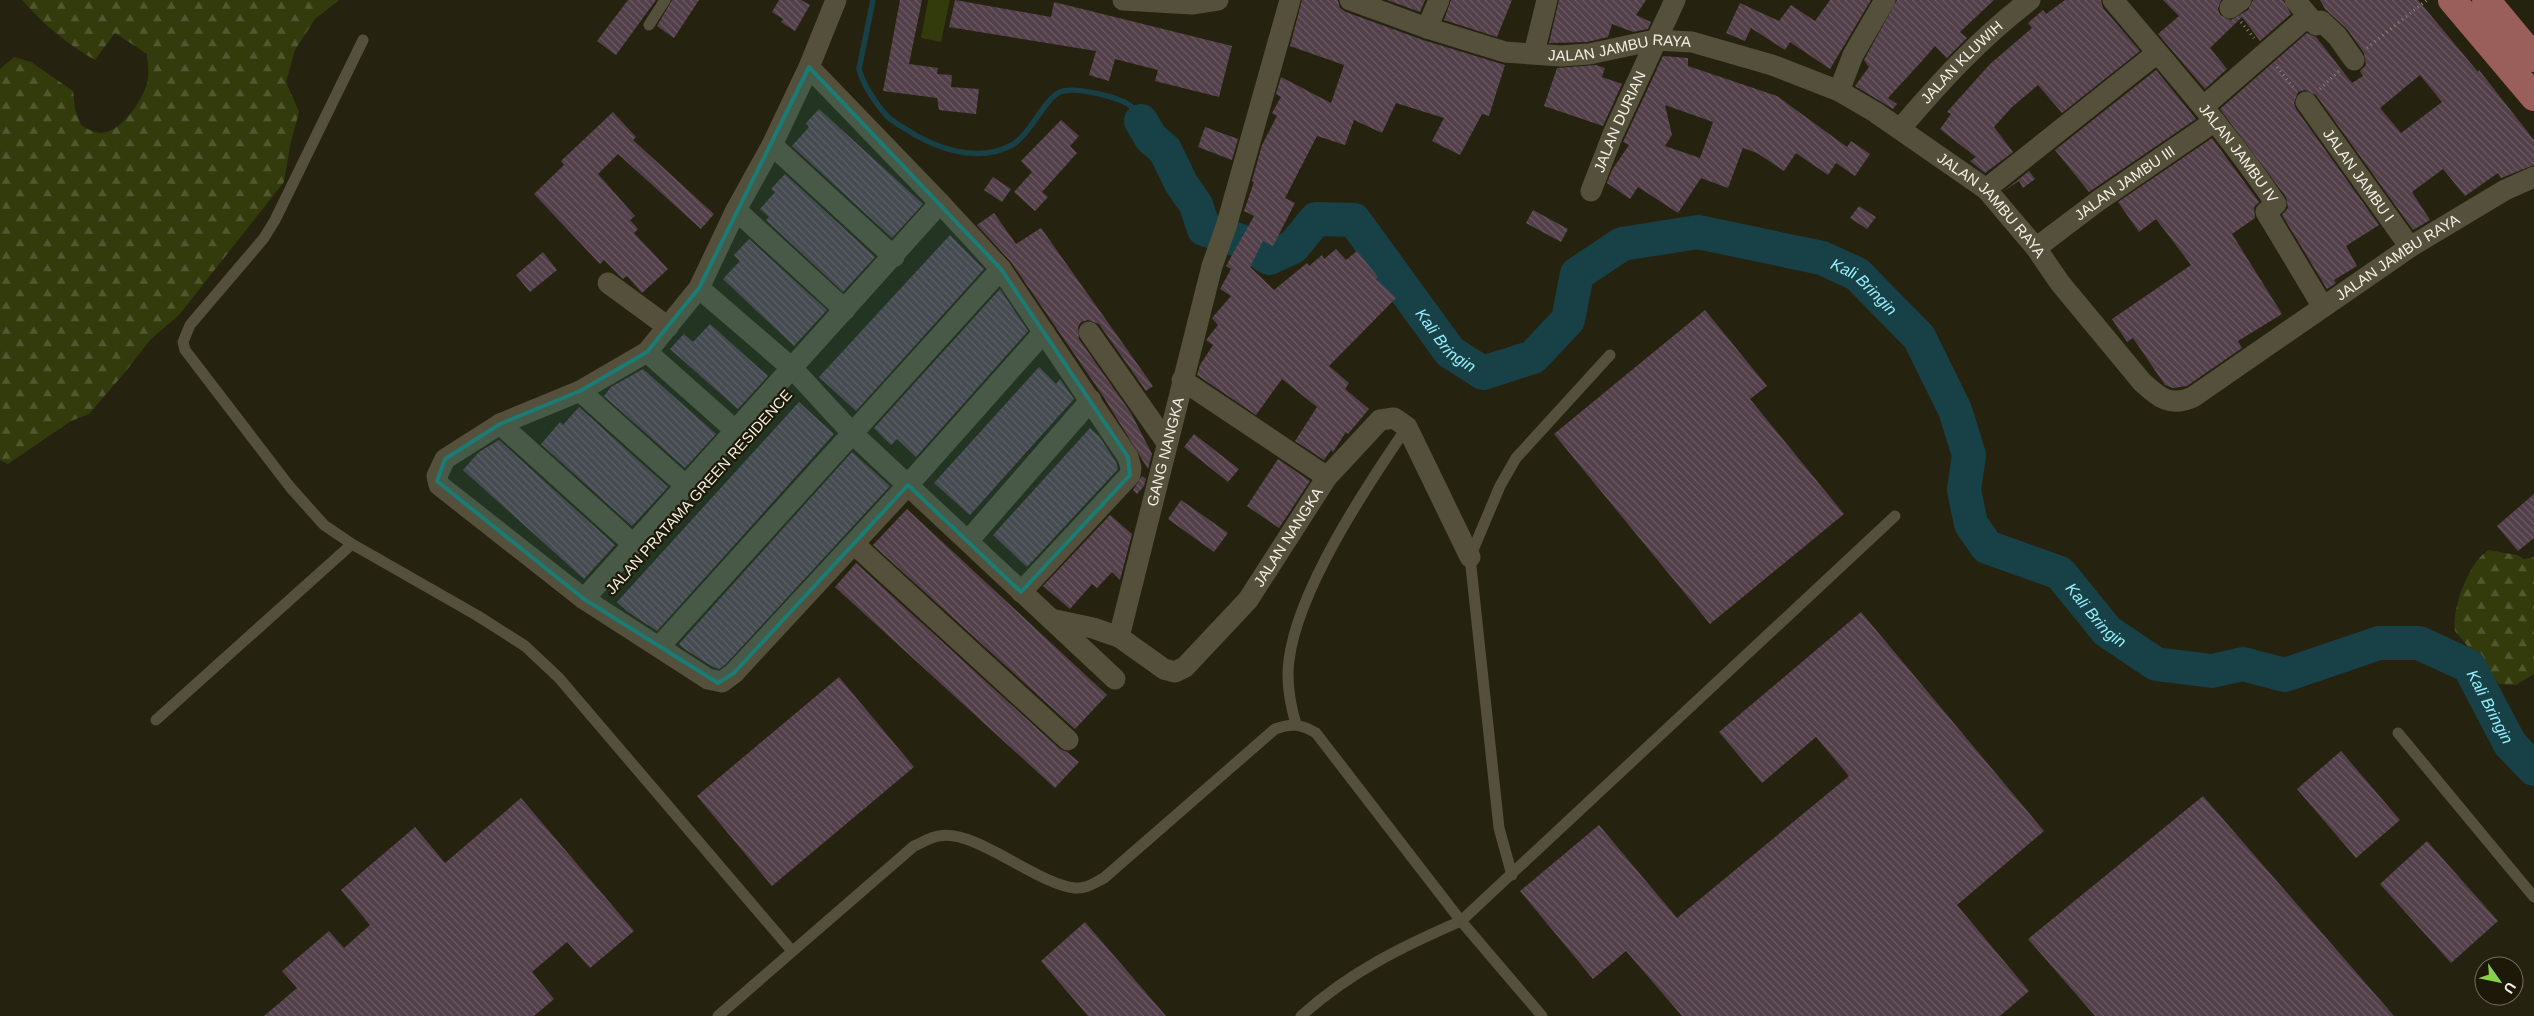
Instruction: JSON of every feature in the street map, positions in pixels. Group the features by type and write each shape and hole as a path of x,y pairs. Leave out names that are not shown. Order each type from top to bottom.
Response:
{"main road":[{"path":"2452,0 2531,87"},
{"path":"2486,0 2534,58"}],"street":[{"name":"JALAN PRATAMA GREEN RESIDENCE","path":"590,603 439,485 437,476 445,459 500,424 580,391 647,352 699,288 736,210 772,145 836,0"},
{"path":"1122,0 1192,4 1218,0"},
{"name":"GANG NANGKA","path":"1118,638 1212,266 1226,227 1290,0"},
{"name":"JALAN JAMBU RAYA","path":"1350,0 1427,28 1505,52 1561,56 1589,54 1655,40 1692,42 1736,54 1839,91 1900,129 1986,189 2036,248 2060,284 2142,382 2155,394 2168,401 2181,402 2193,397 2410,247 2505,190 2534,177"},
{"path":"1427,28 1439,0"},
{"path":"1534,53 1547,0"},
{"name":"JALAN DURIAN","path":"1591,190 1613,134 1675,0"},
{"path":"1839,91 1853,55 1885,0"},
{"name":"JALAN KLUWIH","path":"1900,129 1949,71 1977,43 2030,0"},
{"name":"JALAN JAMBU IV","path":"2113,0 2209,114 2276,204 2266,212 2323,307"},
{"path":"2294,0 2316,25 2321,21 2337,36 2354,60"},
{"name":"JALAN JAMBU III","path":"2036,248 2209,114 2308,16"},
{"path":"1986,189 2157,53"},
{"path":"808,67 945,208 1001,269 1128,457 1131,468 1130,475 1021,592"},
{"name":"JALAN JAMBU I","path":"2306,102 2410,247"},
{"path":"772,145 892,265"},
{"name":"JALAN PRATAMA GREEN RESIDENCE","path":"590,603 945,208"},
{"path":"736,210 846,310"},
{"name":"JALAN PRATAMA GREEN RESIDENCE","path":"590,603 634,544 736,431 797,373 846,310 892,265"},
{"path":"659,647 854,434 1001,269"},
{"path":"608,283 668,326"},
{"name":"JALAN PRATAMA GREEN RESIDENCE","path":"699,288 797,373 854,434 1114,679"},
{"path":"590,603 708,680 722,682 734,673 854,544 1044,332"},
{"path":"1090,332 1167,443"},
{"name":"JALAN PRATAMA GREEN RESIDENCE","path":"647,352 736,431"},
{"name":"JALAN NANGKA","path":"1051,619 1093,628 1118,638 1164,669 1175,672 1185,667 1248,600 1327,477 1182,380"},
{"name":"JALAN PRATAMA GREEN RESIDENCE","path":"580,391 686,486"},
{"path":"968,541 1091,400"},
{"path":"1327,477 1380,420 1394,418 1407,427 1470,558"},
{"name":"JALAN PRATAMA GREEN RESIDENCE","path":"500,424 634,544"},
{"path":"854,544 1068,740"}],"lane":[{"path":"649,25 666,0"},
{"path":"363,40 275,220 264,238 190,324 183,342 190,360 290,487 324,525 352,544 478,616 525,646 559,678 792,951"},
{"path":"1512,875 1499,828 1470,558 1500,486 1516,458 1610,355"},
{"path":"1296,724 1290,704 1289,661 1295,632 1312,586 1407,427"},
{"path":"1301,1016 1371,963 1461,921 1895,516"},
{"path":"156,720 352,544"},
{"path":"718,1016 914,846 940,835 966,839 1058,883 1074,888 1087,887 1104,878 1276,729 1289,724 1302,724 1316,733 1461,921 1542,1016"},
{"path":"2398,733 2534,897"}],"highlighted area":[{"path":"809,67 1001,269 1128,457 1130,475 1021,592 908,485 734,673 718,683 584,599 437,481 445,459 500,424 580,391 647,352 699,288"}],"green space":[{"path":"22,0 339,0 315,19 295,50 286,82 299,112 290,146 284,182 179,315 150,340 89,414 71,421 8,464 0,460 0,69 14,57 31,62 73,91 75,109 81,125 93,131 103,133 119,126 126,119 137,104 148,81 147,54 115,33 95,60 75,48 56,33"},
{"path":"928,0 950,0 941,42 921,38"},
{"path":"2489,550 2517,555 2524,559 2534,557 2534,674 2516,685 2499,684 2455,631 2456,611 2463,586 2475,564"}],"building":[{"path":"628,0 656,0 616,55 597,41"},
{"path":"672,0 699,0 674,38 657,26"},
{"path":"779,0 801,0 810,5 795,31 781,22 783,19 772,12"},
{"path":"900,0 922,0 909,64 938,68 937,74 952,75 951,87 979,89 976,114 939,110 937,98 883,91"},
{"path":"955,0 1051,17 1054,2 1232,46 1219,97 1155,81 1158,70 1115,59 1109,81 1089,75 1096,51 949,27"},
{"path":"1302,0 1338,0 1340,8 1346,12 1423,40 1505,65 1489,116 1482,114 1460,155 1432,141 1444,118 1396,103 1382,133 1354,120 1345,145 1317,136 1285,198 1295,203 1273,246 1263,241 1250,267 1274,290 1307,263 1309,266 1322,255 1324,259 1336,249 1346,260 1357,251 1378,277 1376,279 1396,298 1329,366 1349,383 1345,389 1369,409 1348,434 1346,432 1333,452 1331,450 1324,460 1295,441 1317,407 1282,379 1256,415 1197,375 1200,365 1213,345 1206,340 1218,325 1212,318 1231,296 1220,289 1231,269 1226,266 1254,216 1244,211 1254,182 1252,181 1262,145 1277,116 1272,113 1281,97 1276,94 1281,77 1331,103 1344,65 1290,46"},
{"path":"1387,0 1425,0 1420,12"},
{"path":"1451,0 1512,0 1497,37 1444,20"},
{"path":"1559,0 1646,0 1636,15 1651,22 1648,29 1633,32 1612,24 1608,37 1587,42 1549,43"},
{"path":"1830,0 1871,0 1830,69 1790,42 1785,50 1751,28 1745,41 1726,33 1740,3 1779,21 1791,5 1815,21"},
{"path":"1897,0 1994,0 1960,32 1967,38 1947,58 1935,46 1888,98 1897,104 1893,109 1855,86 1869,67 1864,60"},
{"path":"2065,0 2101,0 2103,8 2140,51 2062,113 2038,85 2012,107 1994,127 2013,152 1985,173 1970,161 1976,157 1940,129 1951,114 1947,112 1990,64 2032,28 2028,23 2043,10 2046,14"},
{"path":"2163,0 2221,0 2218,9 2220,15 2231,20 2248,10 2253,0 2283,0 2291,14 2260,41 2242,17 2210,48 2227,69 2205,89 2158,34 2179,16"},
{"path":"2320,0 2418,0 2478,72 2479,70 2534,140 2534,165 2501,178 2498,173 2465,196 2443,169 2412,192 2430,220 2413,230 2316,95 2305,90 2298,92 2294,103 2296,109 2379,225 2346,246 2357,266 2334,280 2336,283 2327,289 2282,215 2288,208 2286,197 2220,109 2307,33 2316,37 2352,83 2363,76 2360,71 2366,65 2364,53 2347,29 2325,9","holes":["2420,75 2442,102 2401,133 2380,108"]},
{"path":"1663,56 1688,58 1688,66 1777,96 1847,147 1851,141 1870,154 1855,176 1836,163 1828,175 1796,153 1784,171 1757,153 1743,148 1728,188 1701,178 1678,213 1638,187 1630,199 1607,183 1612,170 1629,145 1623,142","holes":["1665,105 1713,122 1700,158 1665,146 1672,135"]},
{"path":"1596,65 1605,68 1602,77 1622,84 1603,126 1544,106 1557,68"},
{"path":"2156,70 2196,119 2089,192 2055,150"},
{"path":"819,109 923,204 892,238 792,146 809,127 806,123"},
{"path":"613,112 636,137 633,140 714,214 701,229 618,154 598,174 635,216 630,220 638,229 634,233 668,269 642,293 627,276 623,279 604,260 600,264 534,194 564,165 561,161"},
{"path":"1061,120 1079,136 1070,146 1077,153 1042,192 1048,197 1035,211 1014,192 1032,172 1021,161"},
{"path":"1205,127 1238,139 1232,160 1198,147"},
{"path":"2212,138 2259,202 2254,207 2255,218 2232,234 2282,314 2238,341 2242,348 2187,386 2173,388 2165,385 2133,338 2127,342 2112,319 2191,265 2156,219 2139,232 2118,202"},
{"path":"2029,171 2035,179 2023,188 2019,181 2004,191"},
{"path":"785,174 875,257 843,292 766,220 769,217 760,209 775,192 771,189"},
{"path":"993,177 1011,189 1002,202 984,190"},
{"path":"1859,206 1876,217 1867,229 1850,218"},
{"path":"1533,210 1568,229 1561,242 1526,223"},
{"path":"994,213 1016,244 1041,228 1153,386 1146,391 1099,324 1088,320 1081,322 1078,327 1079,339 1131,413 1152,454 1148,469 1103,396 1011,262 977,225"},
{"path":"950,235 984,269 856,411 819,377"},
{"path":"749,239 827,310 794,346 723,279 740,261 734,255"},
{"path":"543,252 557,270 530,292 516,275"},
{"path":"1000,289 1028,331 916,457 897,439 891,445 874,428"},
{"path":"1705,310 1767,386 1750,399 1844,514 1710,624 1554,434"},
{"path":"710,324 768,376 738,409 670,349 684,334 693,342"},
{"path":"1039,367 1056,384 1060,379 1074,399 970,515 934,483"},
{"path":"643,369 716,434 685,468 604,396 611,387"},
{"path":"799,402 834,434 657,631 628,612 617,602"},
{"path":"579,407 668,487 632,526 541,444 560,422 563,425"},
{"path":"1090,428 1099,436 1116,462 1118,469 1027,567 993,535"},
{"path":"1194,434 1239,469 1228,482 1184,447"},
{"path":"499,440 615,545 584,579 463,470 479,452"},
{"path":"852,452 890,486 726,664 719,669 713,667 683,648 679,644"},
{"path":"1278,459 1310,481 1279,528 1247,506"},
{"path":"1142,476 1146,479 1144,486 1137,494 1133,490"},
{"path":"2534,494 2534,538 2518,551 2497,526"},
{"path":"1181,500 1228,533 1214,552 1168,519"},
{"path":"907,509 1107,695 1075,729 873,545"},
{"path":"1110,515 1132,534 1120,580 1112,572 1097,588 1092,584 1070,609 1043,586"},
{"path":"856,563 1060,749 1079,762 1055,788 835,587"},
{"path":"1861,612 2044,831 1957,905 2029,991 2000,1016 1682,1016 1626,951 1593,979 1520,891 1599,825 1677,918 1849,776 1816,737 1762,783 1719,732"},
{"path":"839,677 914,767 772,886 697,796"},
{"path":"2341,751 2400,820 2356,858 2297,789"},
{"path":"2203,796 2394,1016 2095,1016 2028,939"},
{"path":"521,798 634,931 590,968 567,942 532,972 554,999 534,1016 264,1016 297,988 282,971 329,931 344,948 370,925 341,890 415,827 445,863"},
{"path":"2427,841 2498,921 2451,963 2380,884"},
{"path":"1085,922 1166,1016 1088,1016 1041,961"}],"waterway":[{"path":"873,0 859,69 863,81 888,117 929,142 956,151 970,153 999,151 1019,140 1054,96 1060,92 1076,90 1119,100 1134,109 1141,121"},
{"name":"Kali Bringin","path":"1141,121 1151,138 1165,150 1181,183 1196,205 1204,229 1244,242 1269,258 1293,247 1316,219 1354,220 1450,352 1483,373 1533,357 1568,320 1577,274 1622,244 1698,232 1822,258 1857,274 1919,337 1955,410 1969,455 1964,490 1971,524 1987,547 2060,573 2107,631 2156,664 2212,671 2243,664 2285,675 2379,643 2419,643 2469,666 2510,744 2534,769"}]}
